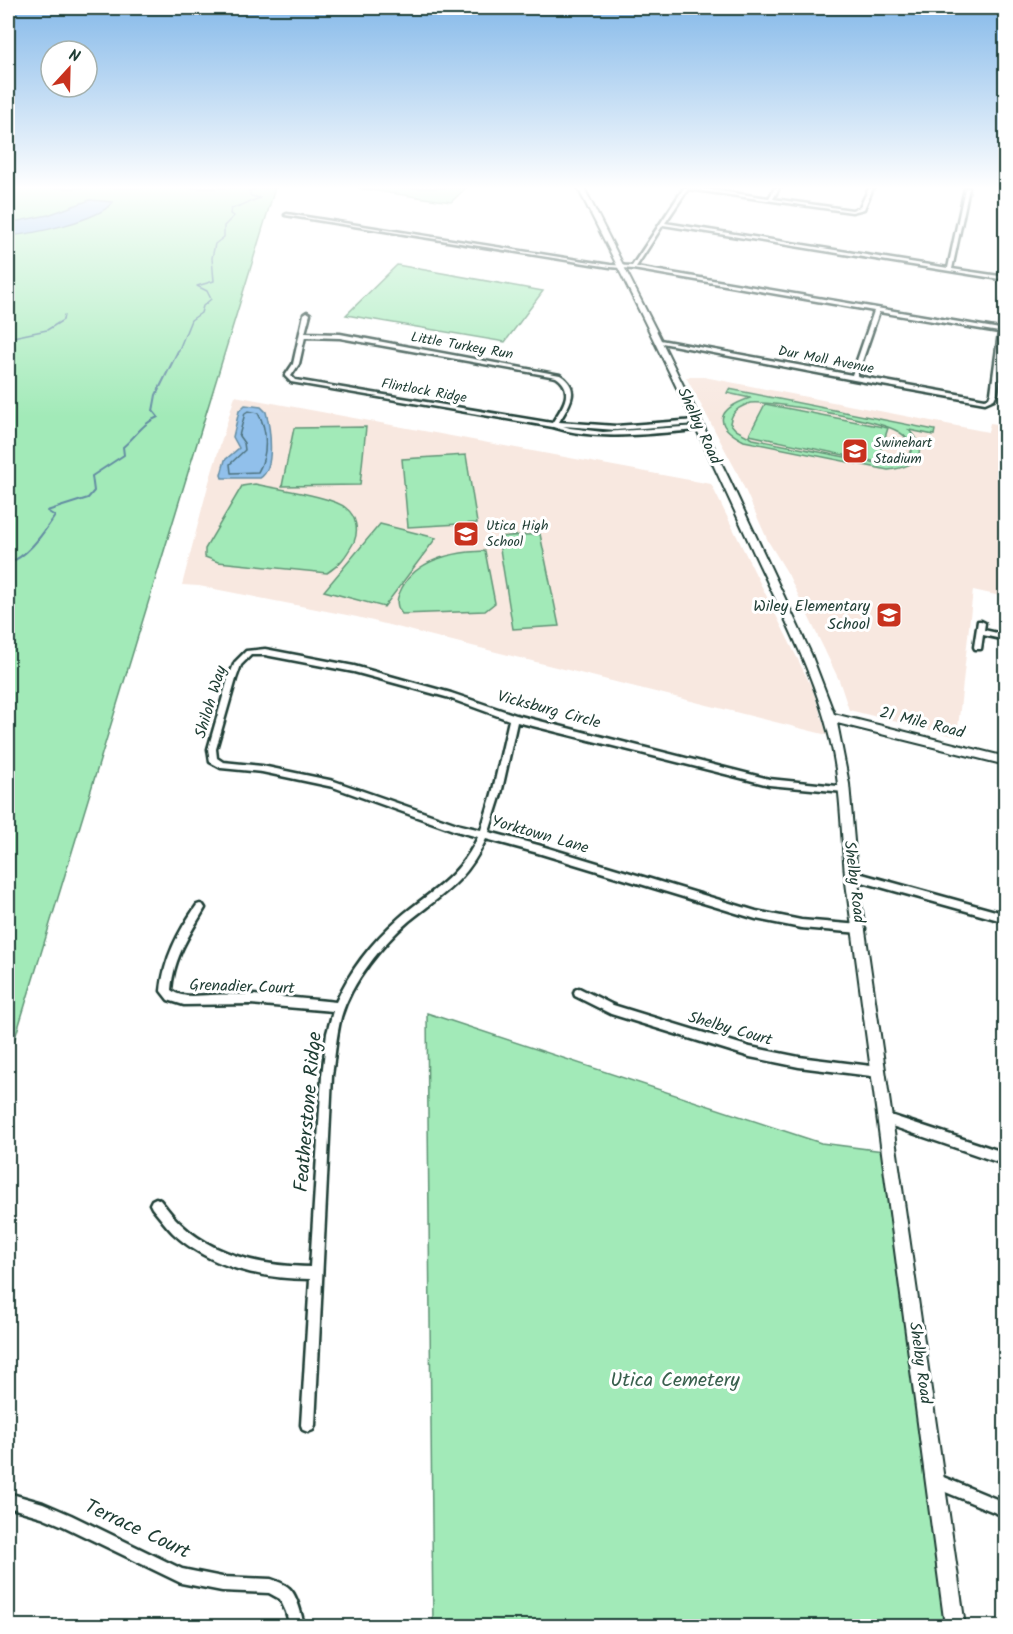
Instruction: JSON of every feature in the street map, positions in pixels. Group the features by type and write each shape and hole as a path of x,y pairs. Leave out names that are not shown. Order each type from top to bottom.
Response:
{"street":[{"path":"604,264 1002,331 1005,299"},
{"name":"Shelby Road","path":"620,264 660,342 755,544 830,717 844,789 852,875 955,1626"},
{"path":"633,268 636,264"},
{"path":"920,264 1005,279"},
{"path":"950,269 951,264"},
{"path":"854,378 877,310"},
{"path":"303,335 307,314"},
{"name":"Dur Moll Avenue","path":"660,342 979,401 988,400 994,393 1002,331"},
{"name":"Flintlock Ridge","path":"303,335 296,364 288,376 290,380 595,434 698,425"},
{"name":"Little Turkey Run","path":"303,335 340,336 558,376 568,382 570,388 564,407 554,425"},
{"path":"978,647 980,627 1005,638"},
{"name":"Vicksburg Circle","path":"249,653 275,653 354,669 448,695 514,718 769,782 844,789"},
{"name":"Shiloh Way","path":"216,763 213,760 213,749 232,679 238,664 249,653"},
{"name":"21 Mile Road","path":"830,717 1005,761"},
{"name":"Featherstone Ridge","path":"308,1425 327,1076 339,1007 372,954 389,934 459,876 471,859 498,791 514,718"},
{"name":"Yorktown Lane","path":"216,763 262,768 334,784 482,835 538,849 756,915 801,924 860,929"},
{"path":"852,875 1005,918"},
{"name":"Grenadier Court","path":"200,908 186,926 174,955 166,983 168,995 181,1000 256,999 339,1007"},
{"name":"Shelby Court","path":"579,993 611,1009 750,1052 799,1062 879,1072"},
{"path":"887,1119 1005,1159"},
{"path":"156,1204 180,1231 200,1246 217,1254 261,1269 285,1273 316,1273"},
{"path":"936,1481 1005,1510"},
{"name":"Terrace Court","path":"8,1500 66,1520 181,1576 222,1584 271,1586 285,1594 297,1626"}],"shaded area":[{"path":"686,377 704,377 988,432 990,423 1005,425 1005,597 973,590 957,737 849,710 839,680 788,574 768,541 737,472"},
{"name":"Utica High School","path":"235,396 711,484 813,690 827,735 357,617 199,586 182,585 209,482"}],"green space":[{"path":"8,264 252,264 8,1061"},
{"path":"397,265 543,291 505,342 346,315"},
{"path":"729,389 935,430 934,435 909,430 919,446 917,458 906,466 888,470 744,441 727,429 723,423 723,417 731,407 750,398 727,393","holes":["750,403 826,412 888,427 906,437 912,450 905,460 886,465 753,439 736,430 730,423 732,415 739,408"]},
{"path":"765,404 888,428 877,462 749,435"},
{"path":"366,427 360,485 282,486 294,428"},
{"path":"466,455 477,523 408,527 402,459"},
{"path":"255,484 316,496 346,508 356,524 356,533 354,542 339,563 327,573 218,562 205,557 205,549 242,486"},
{"path":"380,524 436,538 384,607 324,591"},
{"path":"540,534 559,626 513,629 498,537"},
{"path":"485,551 495,603 485,611 402,614 397,603 398,598 406,581 415,572 425,565 448,556"},
{"name":"Utica Cemetery","path":"427,1013 821,1143 891,1152 955,1626 433,1626"}],"water":[{"path":"245,405 261,407 266,412 270,437 268,466 260,478 222,478 225,460 239,448 233,437 239,411"}],"waterway":[{"path":"178,352 191,320 201,313 203,306 211,299 207,291 197,286 214,281 213,264"},
{"path":"8,338 47,330 63,320 64,315"},
{"path":"12,562 8,563 29,550 55,516 47,511 88,498 94,491 92,476 124,455 123,447 144,426 158,417 153,411 156,395 178,351"}],"place":[{"name":"Swinehart Stadium","path":"855,451"},
{"name":"Utica High School","path":"466,534"},
{"name":"Wiley Elementary School","path":"889,615"}]}
